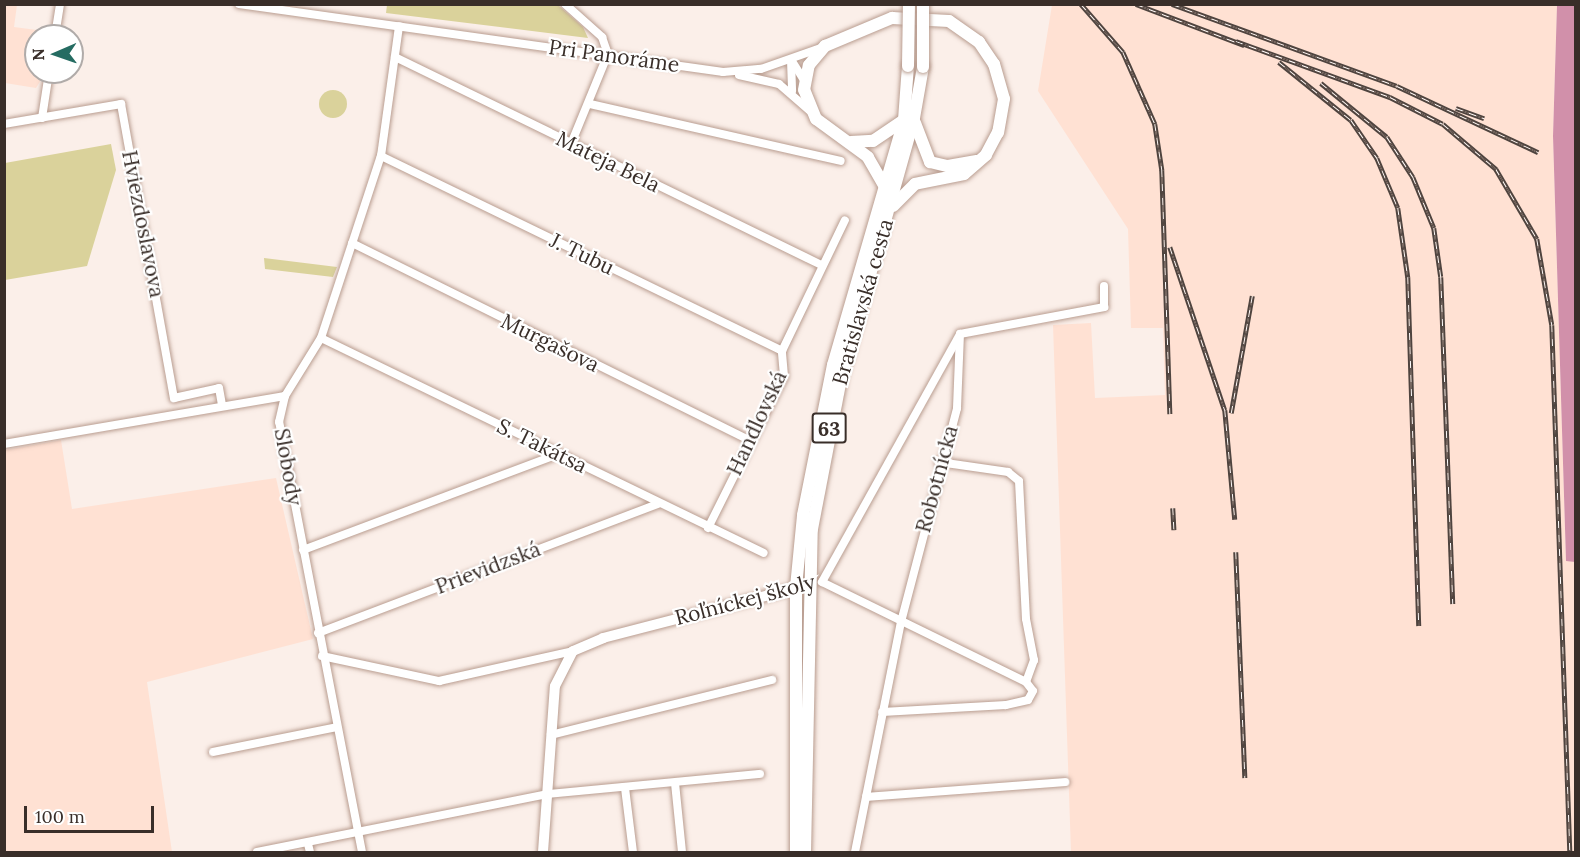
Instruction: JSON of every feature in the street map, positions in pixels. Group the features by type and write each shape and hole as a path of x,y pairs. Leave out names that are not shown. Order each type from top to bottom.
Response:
{"main road":[{"name":"Bratislavská cesta","path":"796,852 802,586 822,411 885,187 909,119 909,4"},
{"name":"Bratislavská cesta","path":"805,852 802,586 829,428 888,214 923,67 924,4"},
{"path":"885,187 868,157 851,142 816,119 804,80 825,46 902,16 941,19 966,31 990,56 1004,99 998,132 978,160 964,174 915,184 901,193 888,214"},
{"path":"851,142 873,141 909,119 930,162 948,166 978,160"},
{"name":"Roľníckej školy","path":"573,651 802,586"},
{"path":"543,852 557,676 573,651"}],"street":[{"path":"57,24 60,4"},
{"name":"Pri Panoráme","path":"239,4 608,54 723,72 791,60 825,46"},
{"path":"565,4 602,37 608,54 590,104 571,144"},
{"name":"Slobody","path":"362,852 322,656 279,422 285,396 321,338 381,156 399,26"},
{"name":"Mateja Bela","path":"395,57 822,265"},
{"path":"791,60 804,80"},
{"path":"791,60 792,91"},
{"path":"723,72 792,91 816,119"},
{"path":"42,118 47,84"},
{"name":"Hviezdoslavova","path":"4,124 121,104 174,398 219,388 222,405"},
{"path":"590,104 841,161"},
{"name":"J. Tubu","path":"381,156 782,351"},
{"name":"Handlovská","path":"708,528 748,440 784,376 782,351 845,220"},
{"name":"Murgašova","path":"352,243 748,440"},
{"path":"960,334 1104,307 1104,285"},
{"name":"Roľníckej školy","path":"802,586 822,582 894,447 960,334"},
{"name":"Robotnícka","path":"855,852 901,622 939,462 957,408 960,334"},
{"name":"S. Takátsa","path":"321,338 658,504 763,553"},
{"path":"4,444 285,396"},
{"path":"303,550 558,454"},
{"path":"939,462 1008,472 1019,481 1026,619 1034,660 1026,682"},
{"name":"Prievidzská","path":"318,633 658,504"},
{"path":"822,582 1026,682 1033,694 1006,705 882,712"},
{"path":"322,656 439,681 573,651"},
{"path":"551,735 772,680"},
{"path":"213,752 337,727"},
{"path":"257,852 308,844 548,794 760,774"},
{"path":"867,797 1065,782"},
{"path":"675,783 682,852"},
{"path":"625,788 633,852"},
{"path":"308,844 310,852"}],"shaded area":[{"path":"4,5 17,5 14,27 24,28 24,84 38,84 36,88 5,83"},
{"path":"387,5 558,5 583,27 588,38 386,13"},
{"path":"1052,5 1557,5 1553,136 1566,561 1575,561 1575,852 1071,852 1053,325 1091,323 1095,398 1165,395 1163,328 1131,328 1128,229 1038,91"},
{"path":"1557,5 1576,5 1575,591 1575,562 1566,561 1553,136"},
{"path":"333,90 343,94 347,104 343,114 333,118 323,114 319,104 323,94"},
{"path":"111,144 116,170 87,266 5,280 5,163"},
{"path":"264,258 337,267 333,277 265,269"},
{"path":"61,440 72,509 276,478 313,639 147,682 172,852 5,852 5,450"}],"railway":[{"path":"1081,4 1123,52 1155,124 1162,170 1170,414"},
{"path":"1136,4 1244,45"},
{"path":"1172,4 1397,86 1538,152"},
{"path":"1236,41 1390,97 1443,124 1496,169 1537,239 1552,325 1570,852"},
{"path":"1279,62 1351,120 1377,158 1398,208 1408,277 1419,626"},
{"path":"1321,83 1387,137 1413,177 1434,228 1441,277 1453,604"},
{"path":"1456,108 1484,118"},
{"path":"1170,247 1225,410 1235,520"},
{"path":"1231,413 1252,296"},
{"path":"1173,508 1174,530"},
{"path":"1236,552 1245,778"}]}
